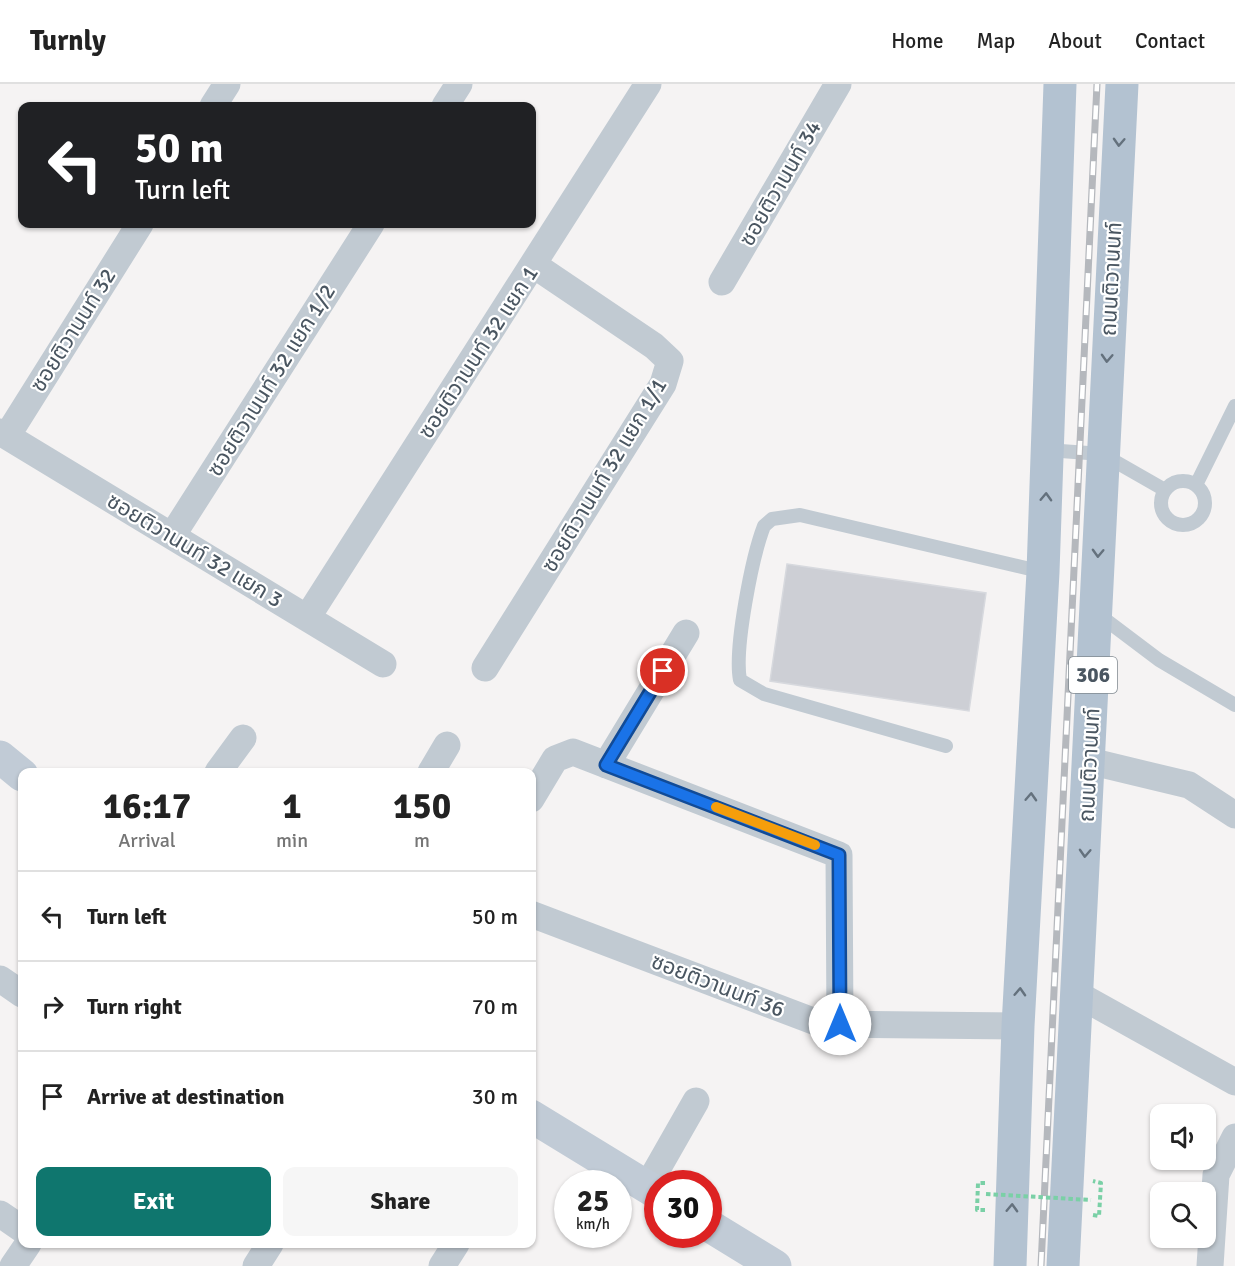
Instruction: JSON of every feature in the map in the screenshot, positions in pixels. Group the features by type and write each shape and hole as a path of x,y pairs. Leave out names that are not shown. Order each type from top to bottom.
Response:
{"main road":[{"name":"306","path":"1010,1266 1018,1026 1044,572 1060,84"},
{"name":"ถนนติวานนท์","path":"1064,1266 1102,454 1122,84"}],"street":[{"path":"448,102 459,84"},
{"name":"ซอยติวานนท์ 32 แยก 1","path":"307,618 648,84"},
{"name":"ซอยติวานนท์ 34","path":"722,282 838,84"},
{"name":"ซอยติวานนท์ 32","path":"3,434 137,228"},
{"name":"ซอยติวานนท์ 32 แยก 1/2","path":"172,536 368,228"},
{"name":"ซอยติวานนท์ 32 แยก 1/1","path":"486,668 663,384 670,361 654,346 534,265"},
{"name":"ซอยติวานนท์ 32 แยก 3","path":"3,434 383,664"},
{"path":"606,765 686,633"},
{"path":"221,768 243,738"},
{"path":"433,768 447,745"},
{"path":"536,791 555,759 573,752 839,855 840,1024"},
{"path":"0,757 18,772"},
{"path":"1089,761 1189,785 1235,815"},
{"name":"ซอยติวานนท์ 36","path":"536,916 821,1024 1018,1026"},
{"path":"0,979 18,991"},
{"path":"1077,994 1235,1082"},
{"path":"662,1170 696,1101"},
{"path":"536,1121 644,1185"},
{"path":"1210,1266 1216,1175 1235,1137"},
{"path":"0,1214 18,1226"},
{"path":"722,1234 775,1266"},
{"path":"13,1266 25,1248"},
{"path":"256,1266 267,1248"},
{"path":"442,1266 453,1248"}],"lane":[{"path":"1196,485 1235,406"},
{"path":"1047,450 1102,454 1165,490"},
{"path":"1179,481 1196,485 1204,499 1204,508 1194,521 1178,524 1164,514 1161,497 1165,490 1179,481"},
{"path":"946,746 764,694 740,680 738,670 745,616 764,526 772,519 800,515 1044,572"},
{"path":"1096,613 1160,660 1235,705"}],"path":[{"path":"986,1194 1091,1200"}],"building":[{"path":"787,564 986,593 969,711 770,681"}],"railway":[{"path":"1041,1266 1097,84"}],"slow traffic":[{"path":"716,807 815,845"}],"route":[{"path":"663,671 606,765 839,855 840,1024"}]}
